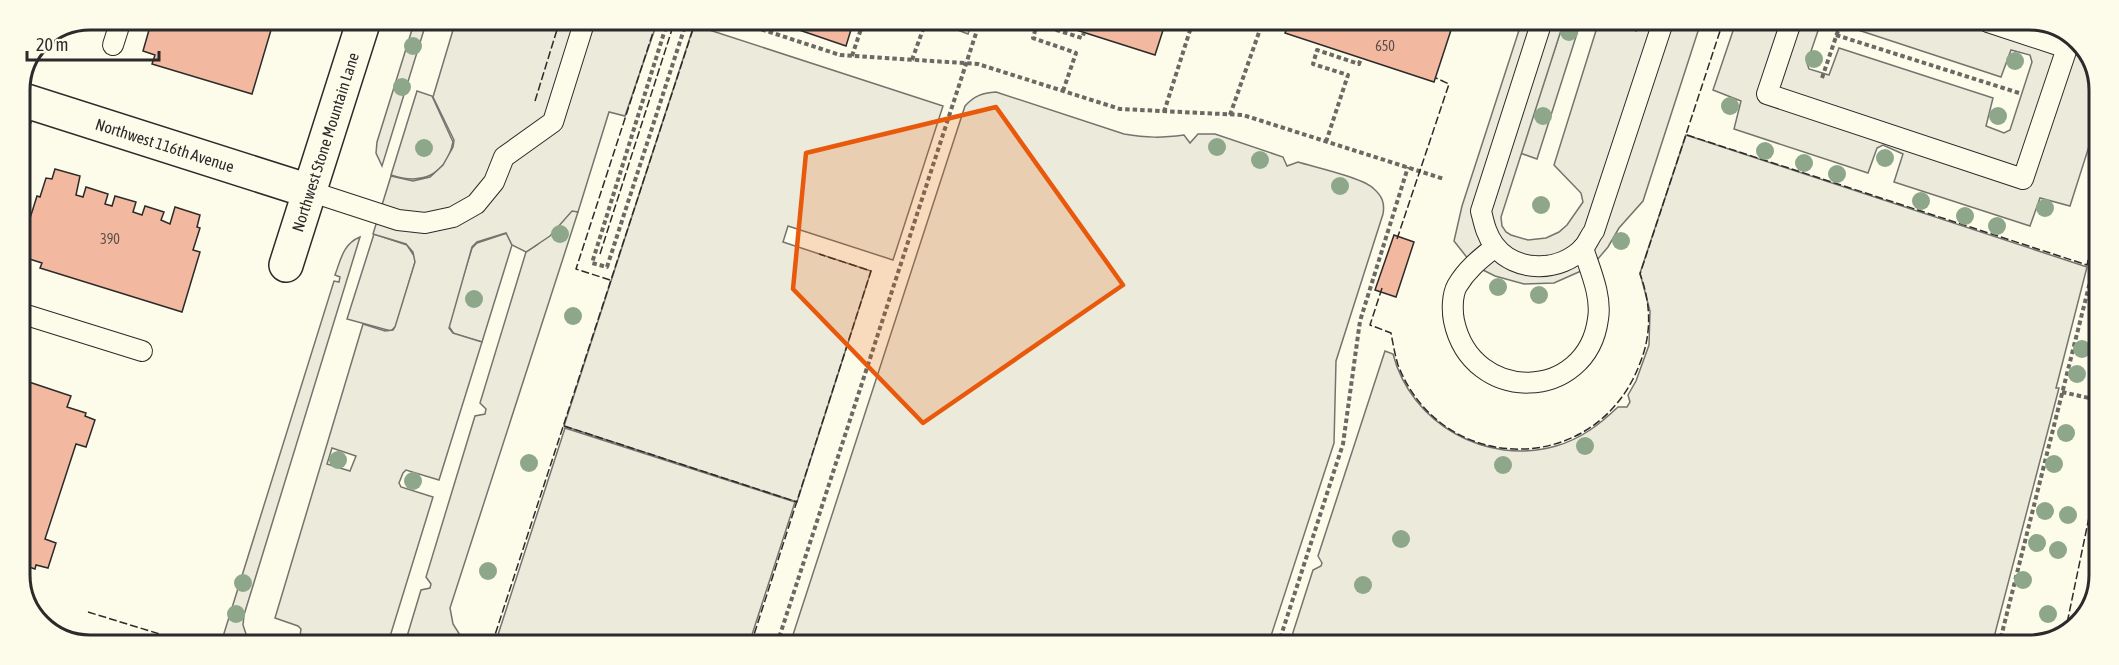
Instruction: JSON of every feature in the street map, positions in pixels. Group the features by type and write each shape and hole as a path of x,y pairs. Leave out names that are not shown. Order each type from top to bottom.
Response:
{"street":[{"name":"Northwest Stone Mountain Lane","path":"286,266 361,30"},
{"name":"Northwest 116th Avenue","path":"30,110 309,191"}],"lane":[{"path":"113,45 118,30"},
{"path":"309,191 398,220 425,223 453,217 476,204 494,182 504,157 553,123 582,30"},
{"path":"1539,30 1481,211 1485,230 1495,247 1510,259 1529,266 1549,266 1568,260 1583,248 1594,231 1660,30"},
{"path":"1788,30 1767,94 2023,179 2067,48 2012,30"},
{"path":"1495,247 1471,266 1455,288 1452,313 1457,337 1470,358 1488,374 1511,382 1535,383 1558,376 1578,362 1592,341 1599,318 1596,292 1583,248"},
{"path":"30,316 142,351"}],"path":[{"path":"665,30 592,262 607,267 684,30"},
{"path":"764,30 840,55 978,64 1120,110 1243,115 1444,178"},
{"path":"852,56 861,30"},
{"path":"912,60 923,30"},
{"path":"780,635 977,30"},
{"path":"1035,30 1033,38 1076,53 1063,92"},
{"path":"1056,30 1082,38 1084,33"},
{"path":"1164,112 1190,30"},
{"path":"1230,115 1260,30"},
{"path":"1812,110 1838,30"},
{"path":"1836,35 2048,103"},
{"path":"1326,142 1348,75 1313,64 1317,50 1359,64 1361,58"},
{"path":"1281,635 1343,444 1360,321 1408,167"},
{"path":"2001,635 2089,285"},
{"path":"2062,392 2089,398"}],"highlighted area":[{"path":"996,107 1123,285 923,423 793,289 806,153"}],"shaded area":[{"path":"412,30 424,30 382,166 376,153 377,142"},
{"path":"453,30 655,30 625,116 609,112 578,212 572,211 550,236 526,252 512,245 506,233 477,242 472,247 449,328 453,333 482,342 439,480 406,470 399,483 401,487 433,497 390,635 300,635 301,629 298,626 275,618 363,324 385,331 393,330 415,262 413,252 406,244 373,234 391,176 413,181 430,177 443,165 453,147 454,140 433,97","holes":["332,448 356,456 350,471 327,464"]},
{"path":"692,30 709,30 943,106 893,260 788,226 783,242 871,271 797,502 564,426"},
{"path":"958,30 969,30 968,34"},
{"path":"1519,30 1561,30 1501,217 1502,226 1506,232 1528,240 1546,238 1559,232 1567,225 1583,202 1581,193 1554,165 1596,30 1698,30 1643,201 1619,228 1597,260 1581,271 1554,283 1524,284 1495,276 1469,260 1454,241 1462,206"},
{"path":"1561,30 1578,30 1537,159 1520,153"},
{"path":"1733,30 1818,30 1807,63 1809,69 1829,75 1839,48 1993,98 1986,126 2004,133 2010,130 2032,62 2030,55 2011,50 2001,77 1858,30 2029,30 2044,32 2068,45 2084,67 2089,87 2089,146 2070,206 2040,198 2030,226 1894,182 1903,154 1883,145 1877,148 1868,173 1734,129 1741,101 1713,90"},
{"path":"417,91 432,96 453,142 445,163 431,175 422,178 402,178 391,175"},
{"path":"996,92 1124,134 1154,137 1184,135 1190,143 1198,134 1215,134 1283,157 1287,166 1298,162 1360,181 1369,185 1381,197 1384,206 1383,214 1336,361 1334,443 1271,635 793,635 965,106 987,93"},
{"path":"1686,135 2087,267 2056,388 2059,388 1995,635 1292,635 1313,570 1322,563 1318,556 1385,351 1393,354 1402,379 1416,401 1434,419 1455,434 1479,444 1504,450 1530,451 1556,446 1590,430 1618,407 1627,407 1630,402 1628,395 1636,381 1649,345 1650,311 1640,273"},
{"path":"572,210 578,212 450,608 453,624 460,635 407,635 421,590 430,588 431,584 426,577 475,416 485,414 486,409 480,403 526,252 537,245"},
{"path":"507,233 512,245 482,342 454,334 448,325 472,248 477,243"},
{"path":"374,234 407,245 416,259 396,326 391,331 347,319"},
{"path":"360,237 244,615 243,625 246,635 223,635 334,281 339,282 340,277 335,275 346,248"},
{"path":"565,428 795,502 752,635 498,635"}],"building":[{"path":"149,30 271,30 252,94 152,64 155,55 143,51"},
{"path":"799,30 851,30 846,46"},
{"path":"1076,30 1163,30 1155,55"},
{"path":"1286,30 1451,30 1434,82 1285,33"},
{"path":"55,169 80,176 76,195 83,197 86,187 108,194 105,204 112,206 115,196 136,202 133,212 142,215 145,206 164,212 161,220 170,224 175,207 200,215 197,227 200,228 193,250 200,252 182,312 40,268 42,263 30,259 30,218 46,178 52,179"},
{"path":"1394,235 1414,242 1396,297 1375,290"},
{"path":"30,382 71,396 67,407 86,413 85,416 95,420 86,447 76,444 45,539 56,543 48,568 36,565 35,569 30,567"}],"fence":[{"path":"535,101 557,30"},
{"path":"610,280 576,269 654,30"},
{"path":"600,254 672,30"},
{"path":"495,635 693,30"},
{"path":"1382,288 1370,325 1391,333 1398,365 1419,402 1448,428 1483,444 1520,449 1557,444 1591,427 1619,400 1644,352 1649,318 1640,274 1720,30"},
{"path":"1397,239 1449,84 1436,78"},
{"path":"1687,135 2087,265 2089,256"},
{"path":"754,635 871,271 819,254"},
{"path":"564,426 797,502"},
{"path":"2068,620 2089,517"},
{"path":"88,612 163,635"}]}
